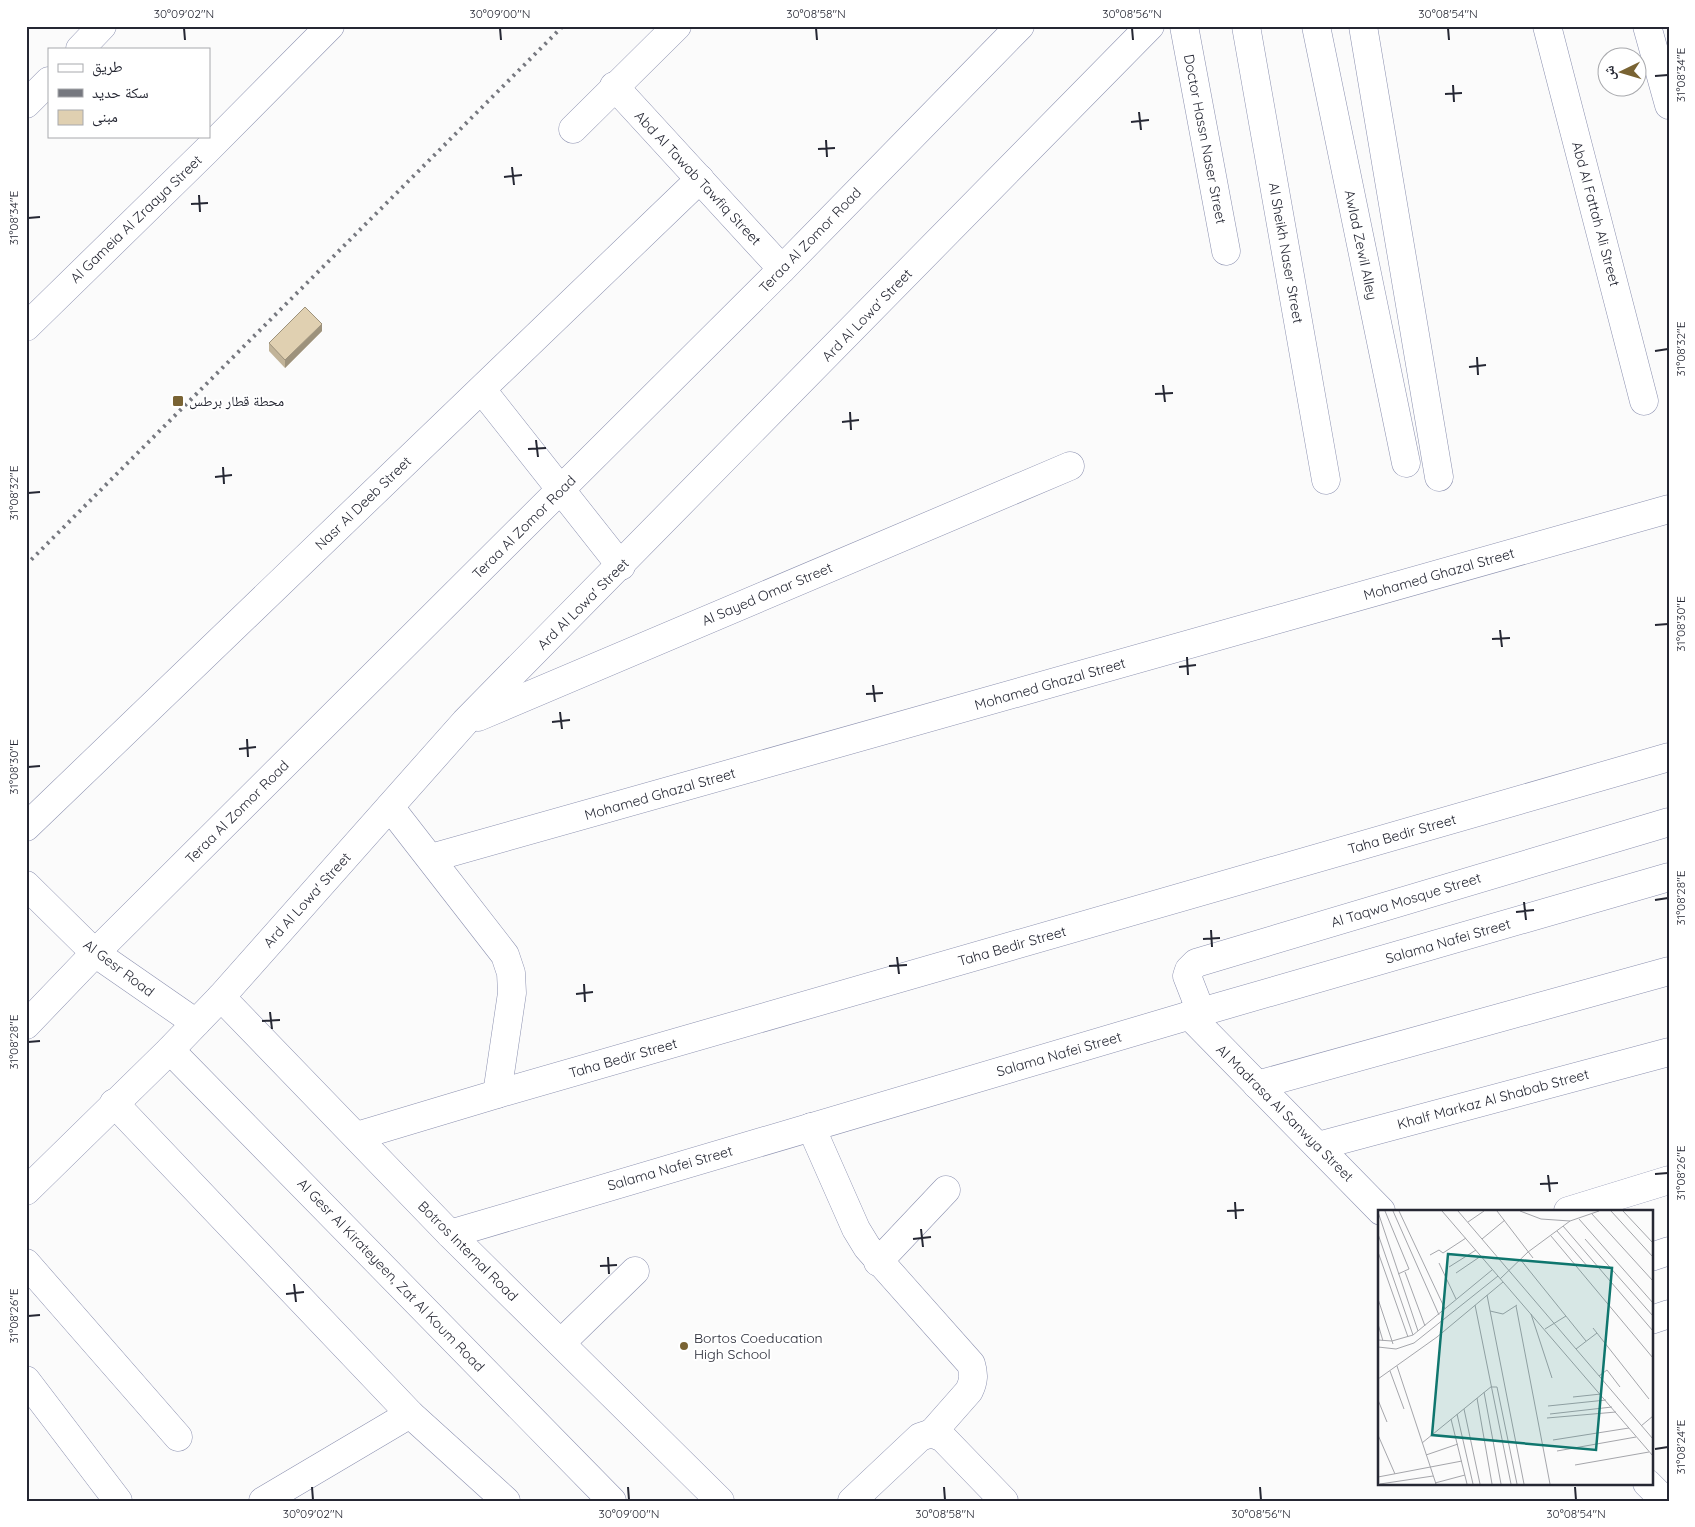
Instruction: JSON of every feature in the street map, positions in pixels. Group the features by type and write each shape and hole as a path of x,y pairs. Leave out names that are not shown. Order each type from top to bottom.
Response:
{"street":[{"path":"81,48 102,26"},
{"name":"Al Gameia Al Zraaya Street","path":"26,327 206,151 330,26"},
{"path":"573,128 677,26"},
{"name":"Ard Al Lowa' Street","path":"26,1191 170,1050 221,997 466,722 1150,26"},
{"name":"Doctor Hassn Naser Street","path":"1184,26 1226,251"},
{"name":"Al Sheikh Naser Street","path":"1246,26 1326,480"},
{"name":"Awlad Zewil Alley","path":"1316,26 1406,463"},
{"path":"1363,26 1440,477"},
{"name":"Abd Al Fattah Ali Street","path":"1547,26 1644,401"},
{"path":"1648,26 1669,105"},
{"name":"Teraa Al Zomor Road","path":"26,1025 95,952 782,269 1015,28"},
{"path":"26,104 48,82"},
{"name":"Abd Al Tawab Tawfiq Street","path":"614,86 782,269"},
{"name":"Nasr Al Deeb Street","path":"26,827 700,179"},
{"path":"482,390 621,566"},
{"name":"Al Sayed Omar Street","path":"466,722 1070,466"},
{"name":"Mohamed Ghazal Street","path":"431,858 1669,509"},
{"name":"Taha Bedir Street","path":"357,1136 1669,757"},
{"path":"390,807 505,955 511,974 512,993 497,1094"},
{"name":"Al Taqwa Mosque Street","path":"1195,1014 1188,976 1189,970 1196,963 1669,822"},
{"name":"Salama Nafei Street","path":"450,1234 1195,1014 1669,877"},
{"name":"Al Gesr Road","path":"26,885 95,952 196,1023"},
{"path":"1257,1085 1669,971"},
{"name":"Botros Internal Road","path":"221,997 450,1234 720,1501"},
{"name":"Al Madrasa Al Sanwya Street","path":"1195,1014 1257,1085 1380,1210"},
{"name":"Al Gesr Al Kirateyeen, Zat Al Koum Road","path":"170,1050 612,1501"},
{"name":"Khalf Markaz Al Shabab Street","path":"1318,1146 1669,1052"},
{"path":"114,1103 410,1414 506,1501"},
{"path":"811,1127 856,1229 878,1262 971,1364 974,1373 973,1383 969,1391 932,1433 920,1437 852,1501"},
{"path":"1571,1210 1669,1180"},
{"path":"878,1262 946,1190"},
{"path":"1652,1257 1669,1252"},
{"path":"26,1263 178,1437"},
{"path":"561,1343 635,1271"},
{"path":"1652,1320 1669,1314"},
{"path":"26,1380 118,1501"},
{"path":"263,1501 410,1414"},
{"path":"932,1433 943,1438 1004,1501"},
{"path":"1648,1484 1664,1501"}],"building":[{"path":"305,307 322,324 285,360 269,343"}],"railway":[{"path":"26,565 563,26"}],"place":[{"name":"محطة قطار برطس","path":"178,401"},
{"name":"Bortos Coeducation High School","path":"684,1346"}]}
